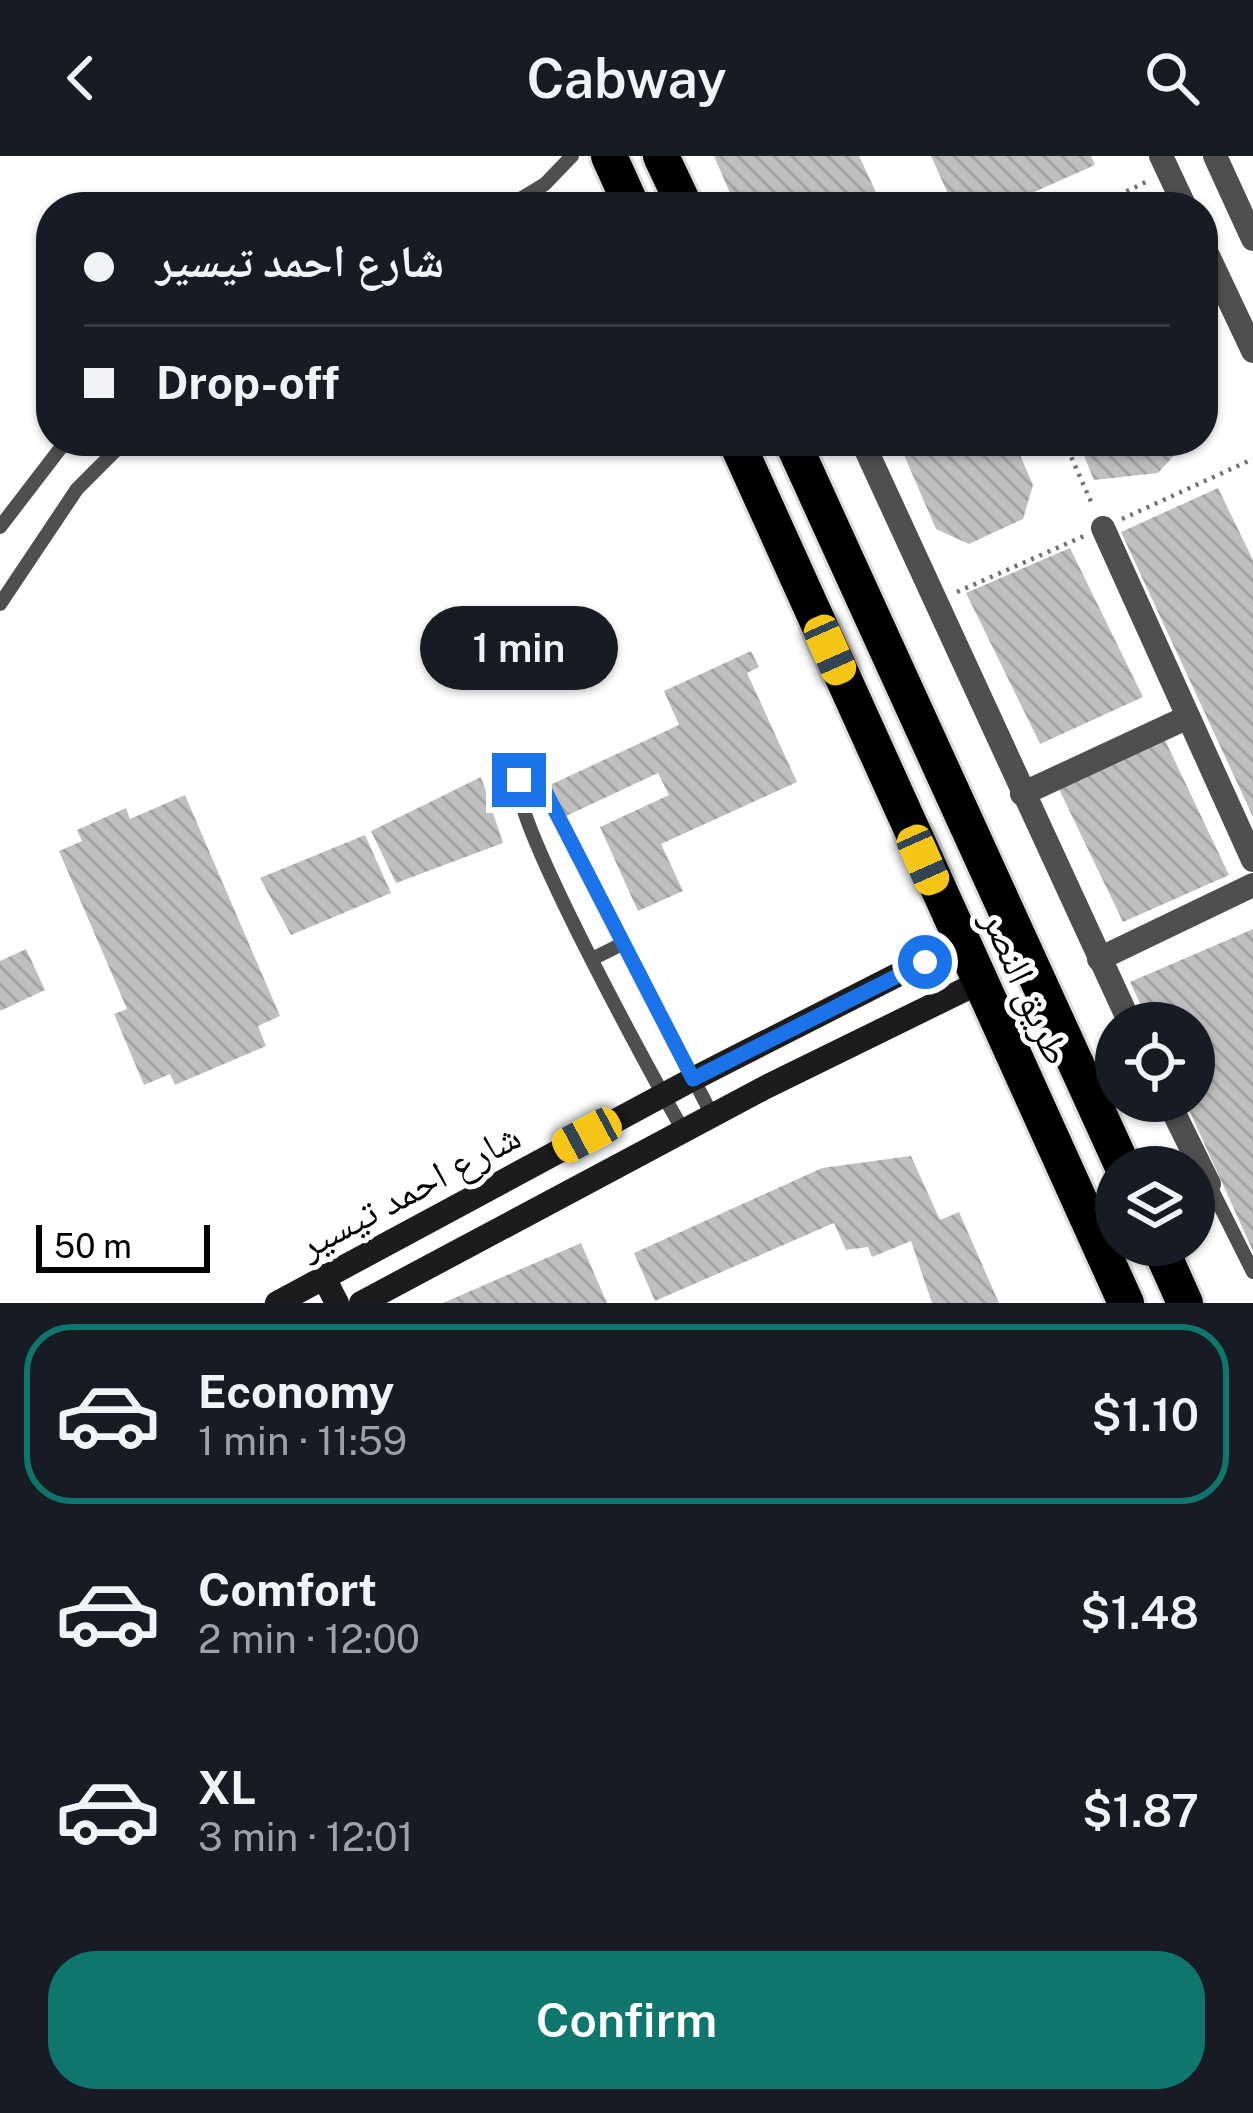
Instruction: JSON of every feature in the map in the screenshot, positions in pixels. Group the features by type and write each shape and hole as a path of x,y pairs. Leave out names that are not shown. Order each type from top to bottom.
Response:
{"highway":[{"path":"609,156 625,192"},
{"path":"671,159 683,192"},
{"name":"طريق النصر","path":"743,456 1126,1303"},
{"name":"طريق النصر","path":"799,456 1113,1146"},
{"path":"1171,1266 1190,1300"}],"street":[{"path":"1214,156 1253,239"},
{"path":"1165,164 1178,192"},
{"path":"1218,277 1253,351"},
{"path":"869,456 1120,1002"},
{"path":"1103,528 1253,860"},
{"path":"1022,794 1188,717"},
{"path":"1099,959 1253,885"},
{"name":"شارع احمد تيسير","path":"277,1303 693,1079 960,944"},
{"name":"شارع احمد تيسير","path":"361,1303 683,1130 978,983"},
{"path":"745,1053 764,1088"},
{"path":"322,1276 338,1303"}],"lane":[{"path":"532,192 572,156"},
{"path":"0,527 54,456"},
{"path":"0,604 76,490 109,456"},
{"path":"683,1130 562,897 517,799 519,780 538,779 712,1115"},
{"path":"562,897 592,884"},
{"path":"592,959 622,944"},
{"path":"1215,1196 1253,1272"}],"path":[{"path":"1119,192 1165,164"},
{"path":"1071,456 1103,528"},
{"path":"937,601 1253,459"}],"building":[{"path":"714,156 859,156 876,192 730,192"},
{"path":"931,156 1091,156 1095,165 1034,192 947,192"},
{"path":"904,456 1020,456 1033,485 1023,519 969,544 936,529"},
{"path":"1084,456 1173,456 1158,473 1094,480"},
{"path":"1218,488 1253,560 1253,817 1121,532"},
{"path":"1070,548 1143,697 1040,744 966,593"},
{"path":"751,651 759,667 747,673 797,782 661,844 683,891 638,911 600,827 669,795 658,773 564,817 550,785 679,725 664,691"},
{"path":"1164,738 1229,875 1123,922 1058,787"},
{"path":"481,777 503,843 396,883 371,831"},
{"path":"185,795 280,1016 258,1026 266,1046 175,1085 170,1074 144,1085 114,1014 127,1009 59,851 82,841 77,830 126,808 130,819"},
{"path":"365,835 391,893 291,935 260,878"},
{"path":"1253,929 1253,1251 1215,1167 1215,1146 1205,1146 1195,1122 1215,1122 1215,1002 1139,1002 1130,982"},
{"path":"26,949 45,990 0,1011 0,961"},
{"path":"911,1156 940,1220 959,1212 999,1303 932,1303 911,1241 872,1257 868,1247 846,1250 834,1223 655,1301 634,1253 822,1168"},
{"path":"581,1243 607,1303 443,1303"}],"route":[{"path":"519,780 528,776 543,787 693,1079 925,962"}]}
